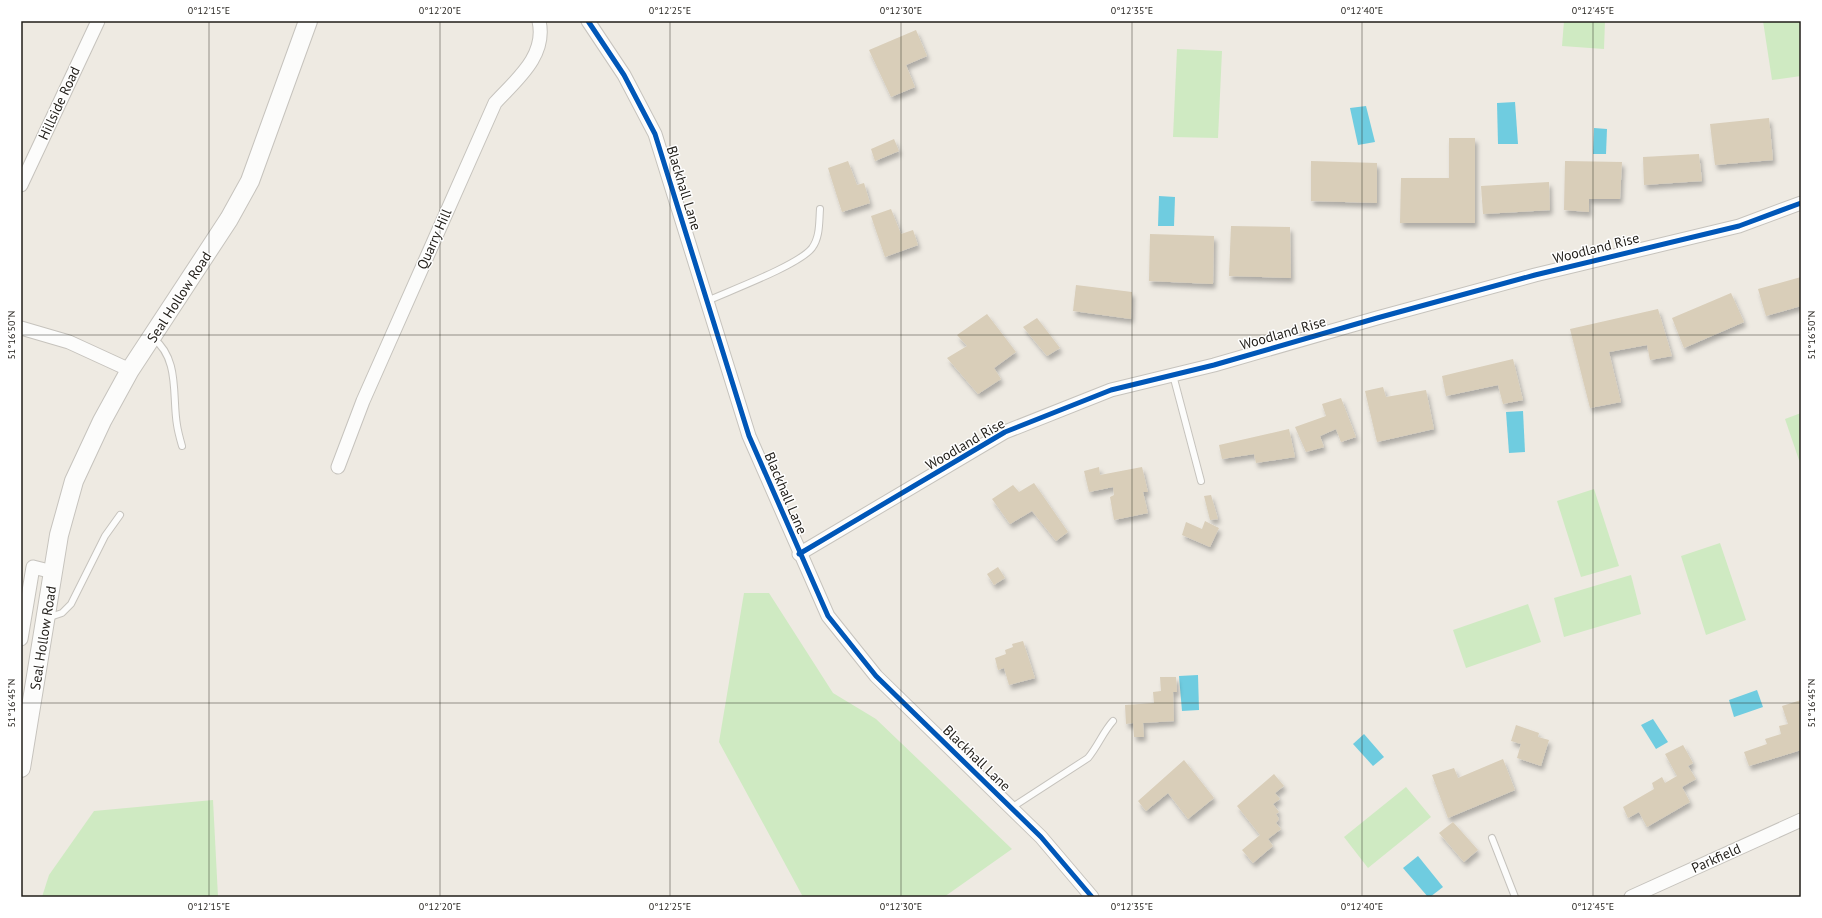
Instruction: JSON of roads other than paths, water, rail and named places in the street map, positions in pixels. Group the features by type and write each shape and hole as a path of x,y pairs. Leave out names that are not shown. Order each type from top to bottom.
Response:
{"main road":[{"name":"Seal Hollow Road","path":"21,768 24,727 46,618 59,535 76,476 99,427 130,370 153,338 229,219 250,181 308,21"}],"street":[{"name":"Hillside Road","path":"21,185 98,21"},
{"name":"Quarry Hill","path":"338,467 363,401 495,103 529,66 537,52 541,29 539,21"},
{"name":"Blackhall Lane","path":"588,21 624,75 655,134 749,436 799,554 828,616 876,676 1042,837 1092,897"},
{"name":"Woodland Rise","path":"799,554 1005,432 1111,390 1173,375 1535,275 1739,226 1801,203"},
{"path":"21,328 68,342 130,370"},
{"name":"Seal Hollow Road","path":"21,639 33,567 53,572"},
{"name":"Parkfield","path":"1631,897 1801,820"}],"lane":[{"path":"707,301 794,262 811,249 819,235 820,210"},
{"path":"153,338 158,341 169,359 174,377 177,425 182,446"},
{"path":"1173,375 1201,481"},
{"path":"46,618 62,613 71,604 105,536 120,515"},
{"path":"1011,808 1088,758 1098,747 1104,731 1113,721"},
{"path":"1492,838 1515,897"}],"water":[{"path":"1515,102 1518,144 1498,144 1497,103"},
{"path":"1366,106 1375,142 1358,145 1350,108"},
{"path":"1594,128 1607,129 1606,154 1593,154"},
{"path":"1159,196 1175,197 1174,226 1158,226"},
{"path":"1523,411 1525,452 1509,453 1506,412"},
{"path":"1198,675 1199,710 1182,711 1179,676"},
{"path":"1757,690 1763,707 1734,717 1729,700"},
{"path":"1653,719 1668,742 1656,749 1641,725"},
{"path":"1364,734 1384,757 1373,766 1353,744"},
{"path":"1418,856 1443,887 1430,897 1428,897 1403,868"}]}
